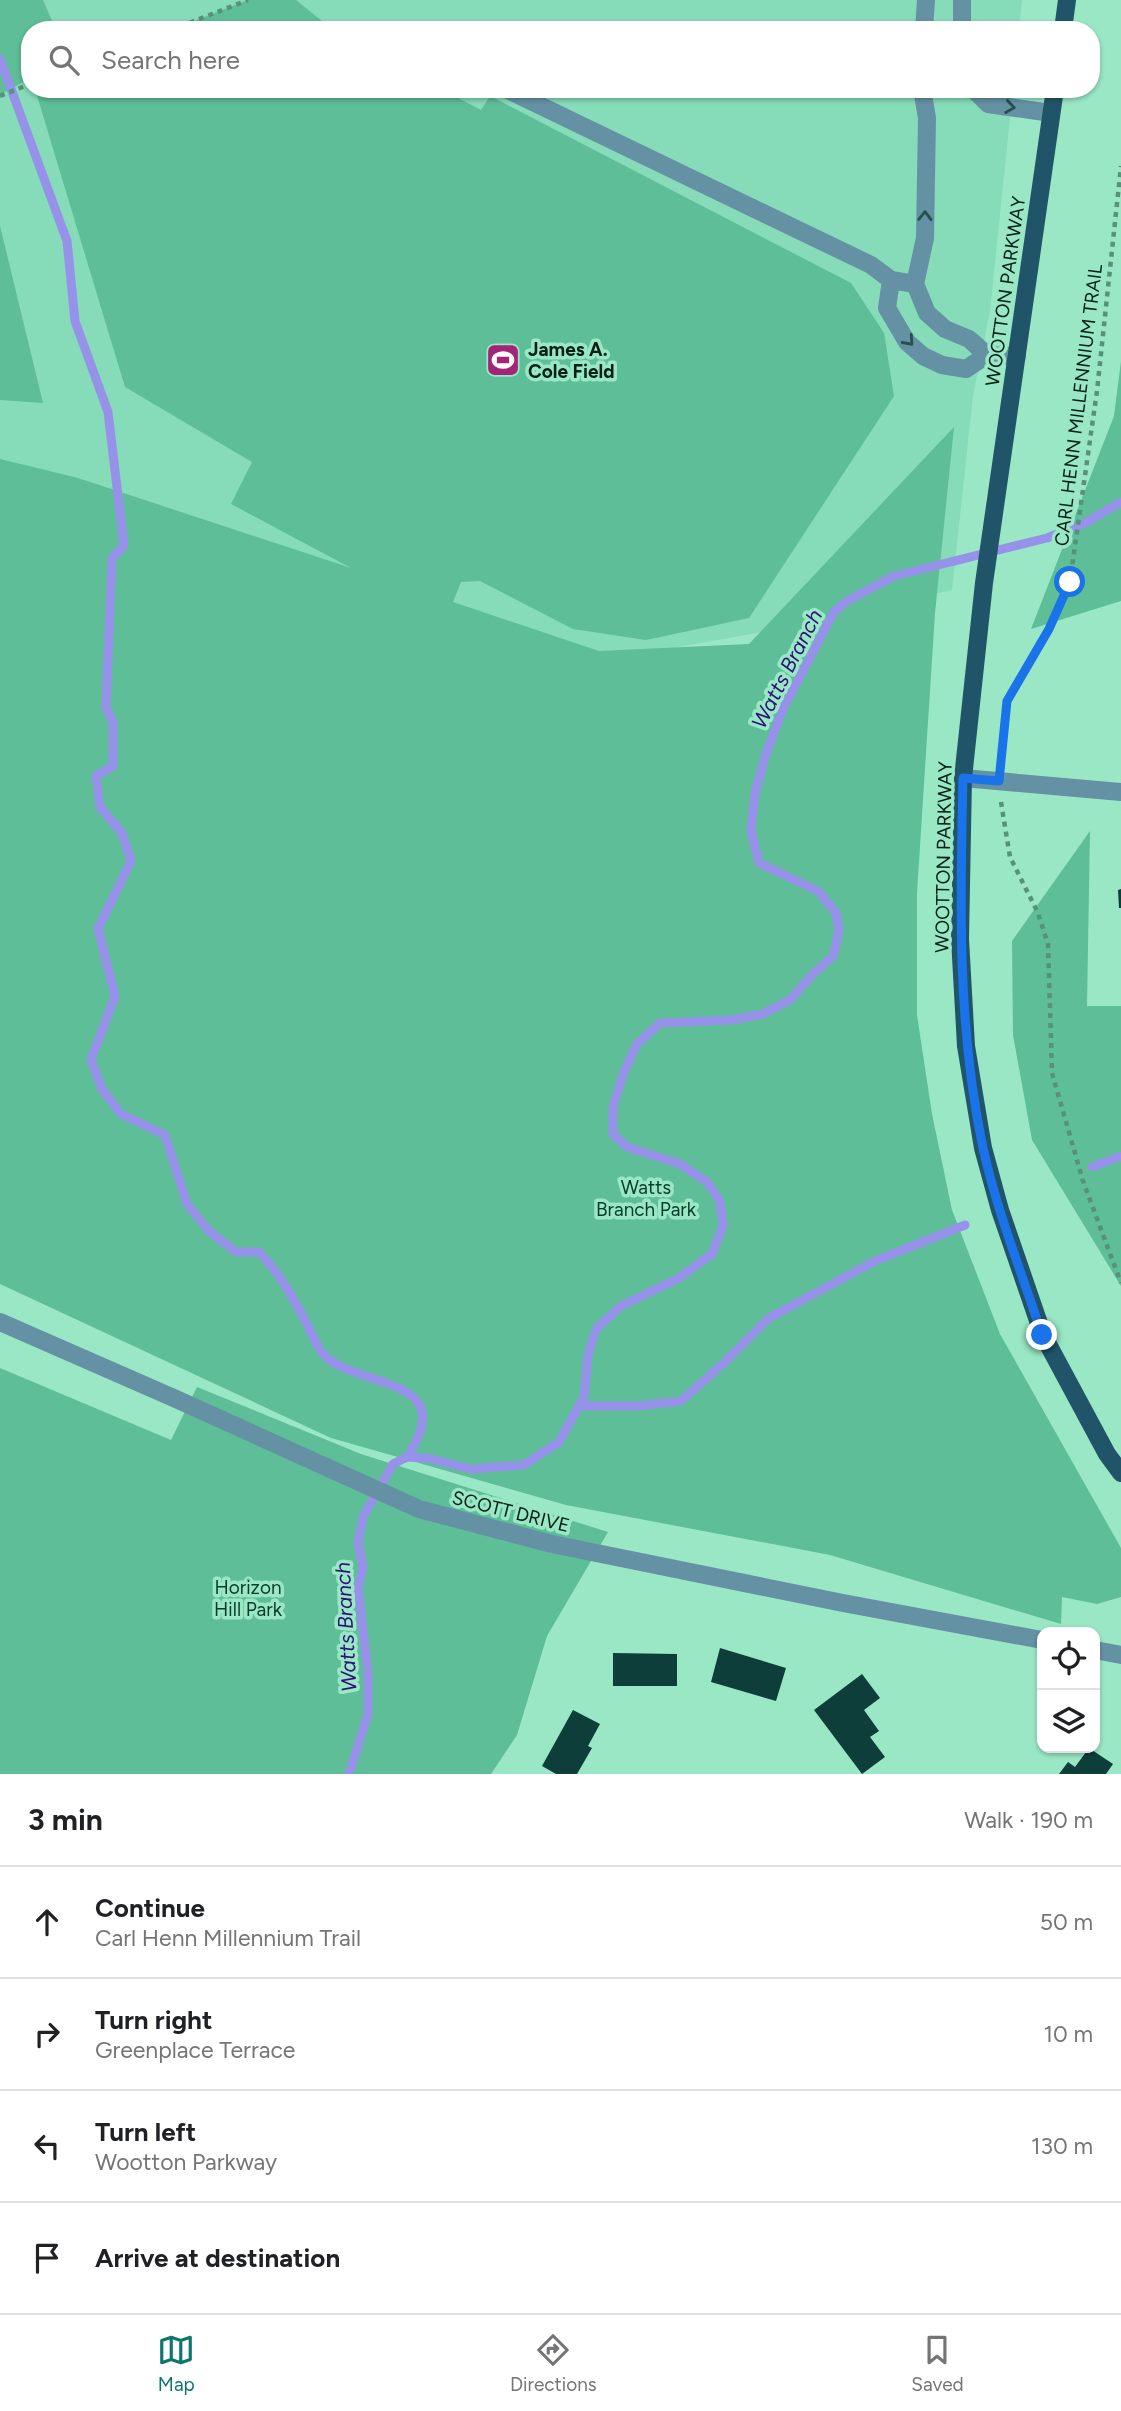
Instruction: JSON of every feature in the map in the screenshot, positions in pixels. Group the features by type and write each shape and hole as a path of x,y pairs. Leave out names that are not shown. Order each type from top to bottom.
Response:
{"main road":[{"path":"1064,21 1067,0"},
{"name":"WOOTTON PARKWAY","path":"1054,98 984,583 963,778 961,953 966,1046 983,1148 1000,1209 1042,1335 1107,1454 1121,1473"}],"street":[{"path":"925,21 926,0"},
{"path":"962,0 962,21"},
{"path":"524,98 871,265 891,281 915,284"},
{"path":"924,98 927,118 925,238 915,284 927,313 945,330 969,339 987,355"},
{"path":"982,98 988,104 1051,113"},
{"path":"891,281 887,308 907,342 923,356 942,365 966,369 987,355 1017,356"},
{"path":"963,778 1121,792"},
{"name":"SCOTT DRIVE","path":"0,1322 419,1508 565,1546 843,1603 1037,1639"},
{"path":"1100,1651 1121,1654"}],"path":[{"path":"194,21 248,0"},
{"path":"0,96 21,88"},
{"name":"CARL HENN MILLENNIUM TRAIL","path":"1121,166 1092,426 1070,582 1049,629 1007,701 999,781 1010,857 1038,913 1048,944 1052,1073 1083,1181 1121,1283"}],"shaded area":[{"name":"James A. Cole Field","path":"0,0 1022,0 1020,21 21,21 21,98 1012,98 990,311 973,396 952,590 785,628 616,658 0,460"}],"green space":[{"path":"0,0 43,0 52,21 21,21 21,83 0,95"},
{"path":"248,0 296,0 322,21 194,21"},
{"name":"Watts Branch Park","path":"38,98 458,98 481,110 489,98 494,98 851,283 884,333 894,396 749,618 646,640 573,629 480,581 461,582 453,602 599,651 749,644 954,427 935,613 917,893 917,1015 932,1114 952,1210 1000,1334 1121,1548 1121,1597 1097,1604 1062,1597 1061,1624 830,1555 566,1505 331,1438 0,1284 0,459 78,478 351,568 231,504 252,462 125,387"},
{"path":"0,226 43,403 0,400"},
{"path":"1121,361 1121,601 1031,629 1114,416"},
{"path":"1090,831 1087,1006 1121,1006 1121,1286 1032,1140 1013,1035 1012,941"},
{"name":"Horizon Hill Park","path":"0,1368 171,1440 197,1387 361,1454 608,1532 547,1636 517,1735 491,1774 0,1774"}],"building":[{"path":"1121,889 1121,908 1119,908 1118,890"},
{"path":"720,1648 786,1668 776,1701 711,1682"},
{"path":"613,1653 677,1654 677,1686 613,1686"},
{"path":"862,1674 880,1698 864,1710 879,1731 870,1737 885,1757 862,1774 814,1710"},
{"path":"573,1710 600,1724 588,1746 592,1748 577,1774 556,1774 542,1766"},
{"path":"1085,1753 1096,1753 1113,1764 1106,1774 1059,1774 1068,1762 1075,1767"}],"waterway":[{"path":"0,59 67,241 75,321 108,412 124,546 112,558 106,708 113,722 113,766 96,776 100,807 122,833 131,861 98,929 115,996 91,1060 102,1089 121,1114 165,1135 187,1204 209,1231 236,1252 259,1252 291,1295 323,1354 343,1367 401,1389 415,1399 422,1412 420,1431 407,1457"},
{"name":"Watts Branch","path":"349,1774 368,1714 368,1672 358,1588 363,1567 358,1543 363,1517 393,1464 407,1457 427,1458 471,1469 524,1465 559,1442 584,1397 588,1355 596,1329 621,1306 679,1278 712,1254 723,1226 720,1201 707,1182 680,1164 627,1147 613,1134 613,1107 624,1072 637,1044 660,1023 731,1020 763,1014 791,999 833,956 839,931 836,913 818,891 759,863 751,830 755,793 783,709 834,612 847,601 894,576 1047,538 1085,523 1121,502"},
{"path":"1092,1167 1121,1156"},
{"path":"580,1406 638,1406 681,1401 769,1318 875,1261 965,1225"}],"place":[{"name":"James A. Cole Field","path":"503,360"}],"route":[{"path":"1042,1335 1000,1209 983,1148 966,1046 960,939 963,778 999,781 1007,701 1049,629 1070,582"}]}
